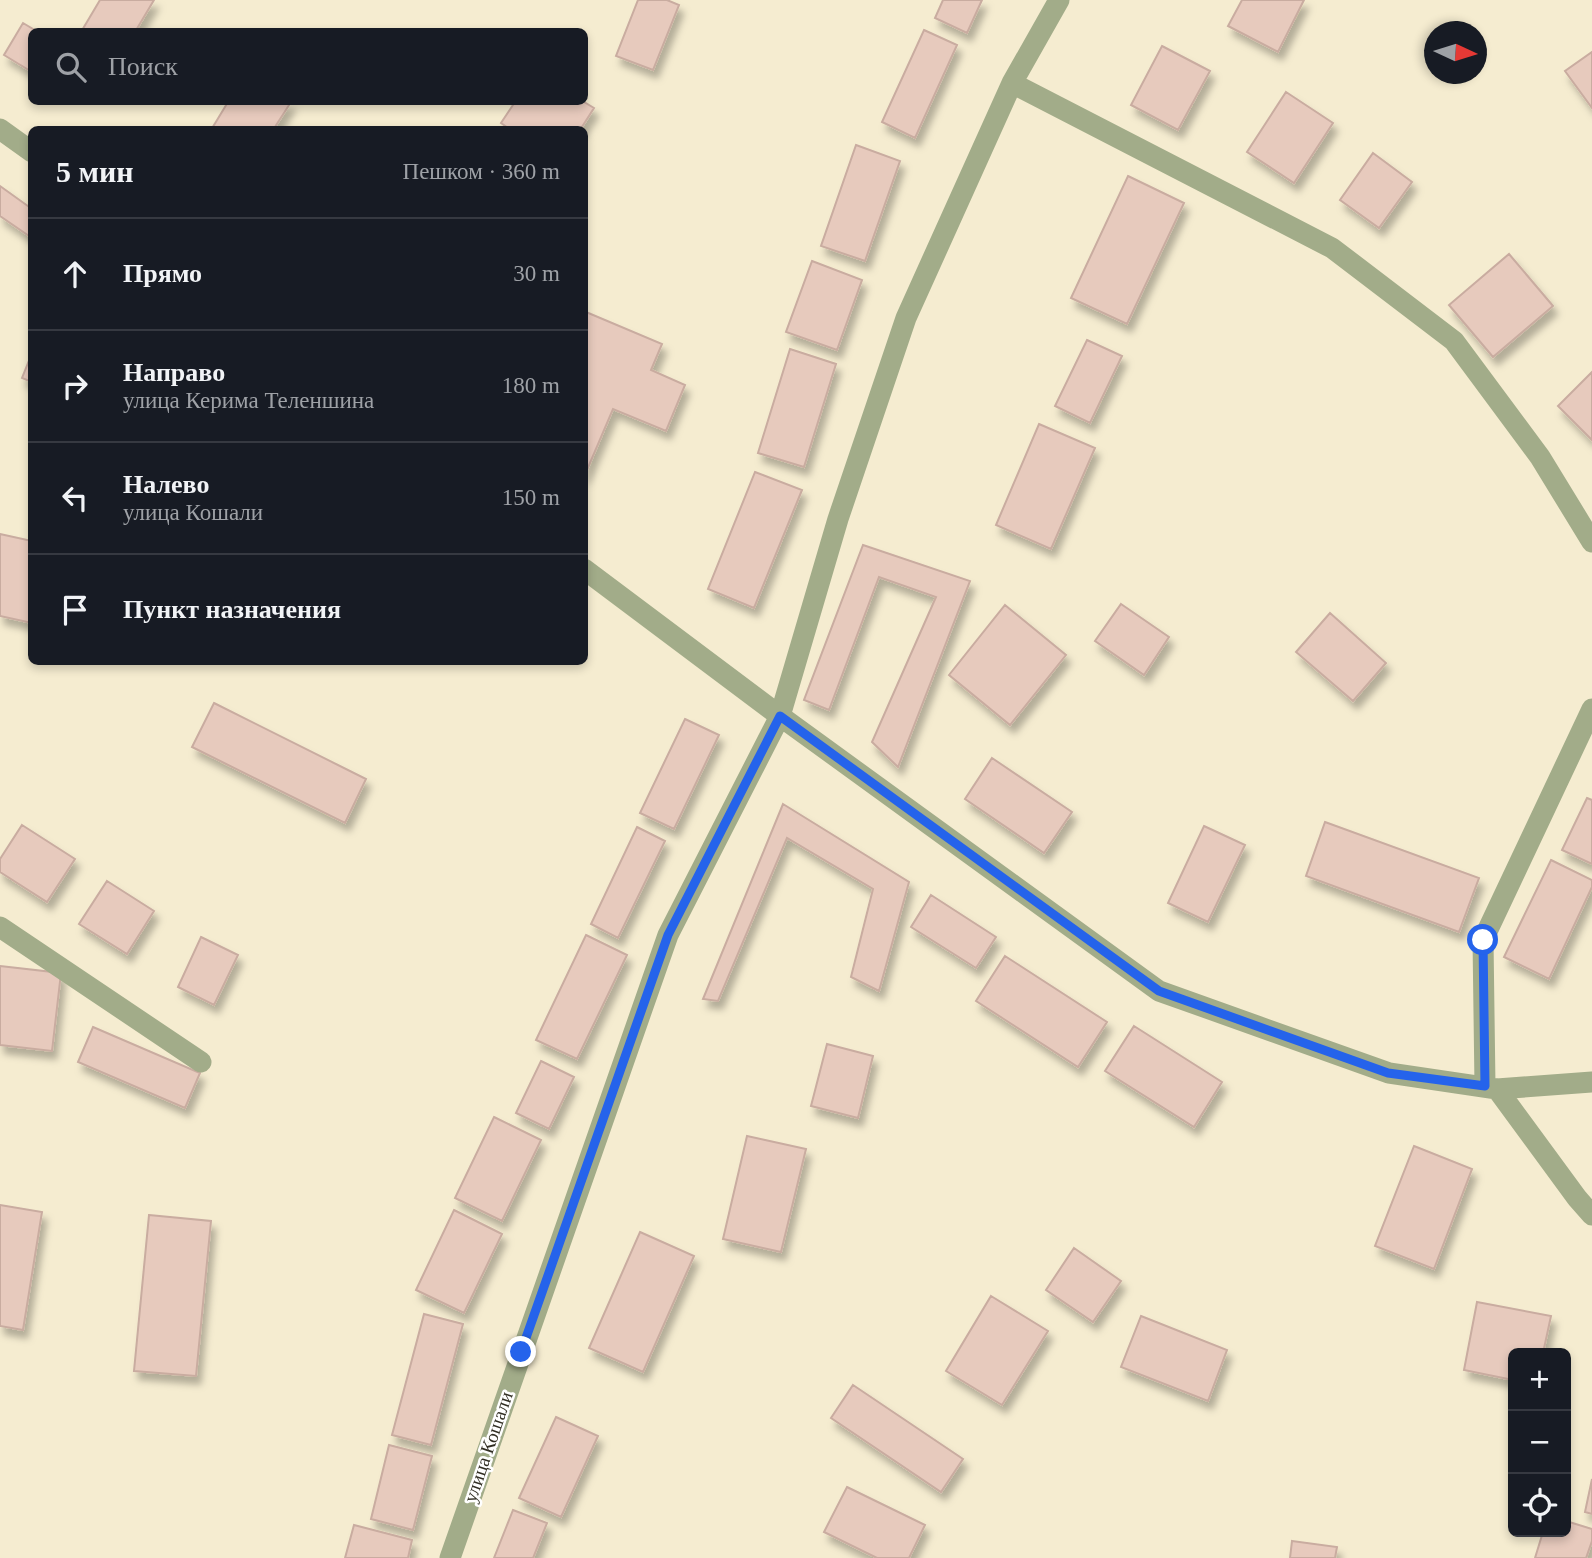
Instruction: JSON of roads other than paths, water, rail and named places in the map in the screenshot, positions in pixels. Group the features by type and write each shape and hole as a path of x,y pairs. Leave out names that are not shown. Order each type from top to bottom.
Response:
{"street":[{"name":"улица Кошали","path":"450,1558 668,935 780,716 838,519 906,318 1012,83 1059,0"},
{"path":"1012,83 1332,248 1454,341 1540,457 1592,542"},
{"path":"0,129 28,149"},
{"path":"588,572 780,716 1159,991 1388,1073 1491,1087 1592,1083"},
{"path":"1592,709 1483,940 1491,1087 1592,1215"},
{"path":"0,927 201,1062"}]}
